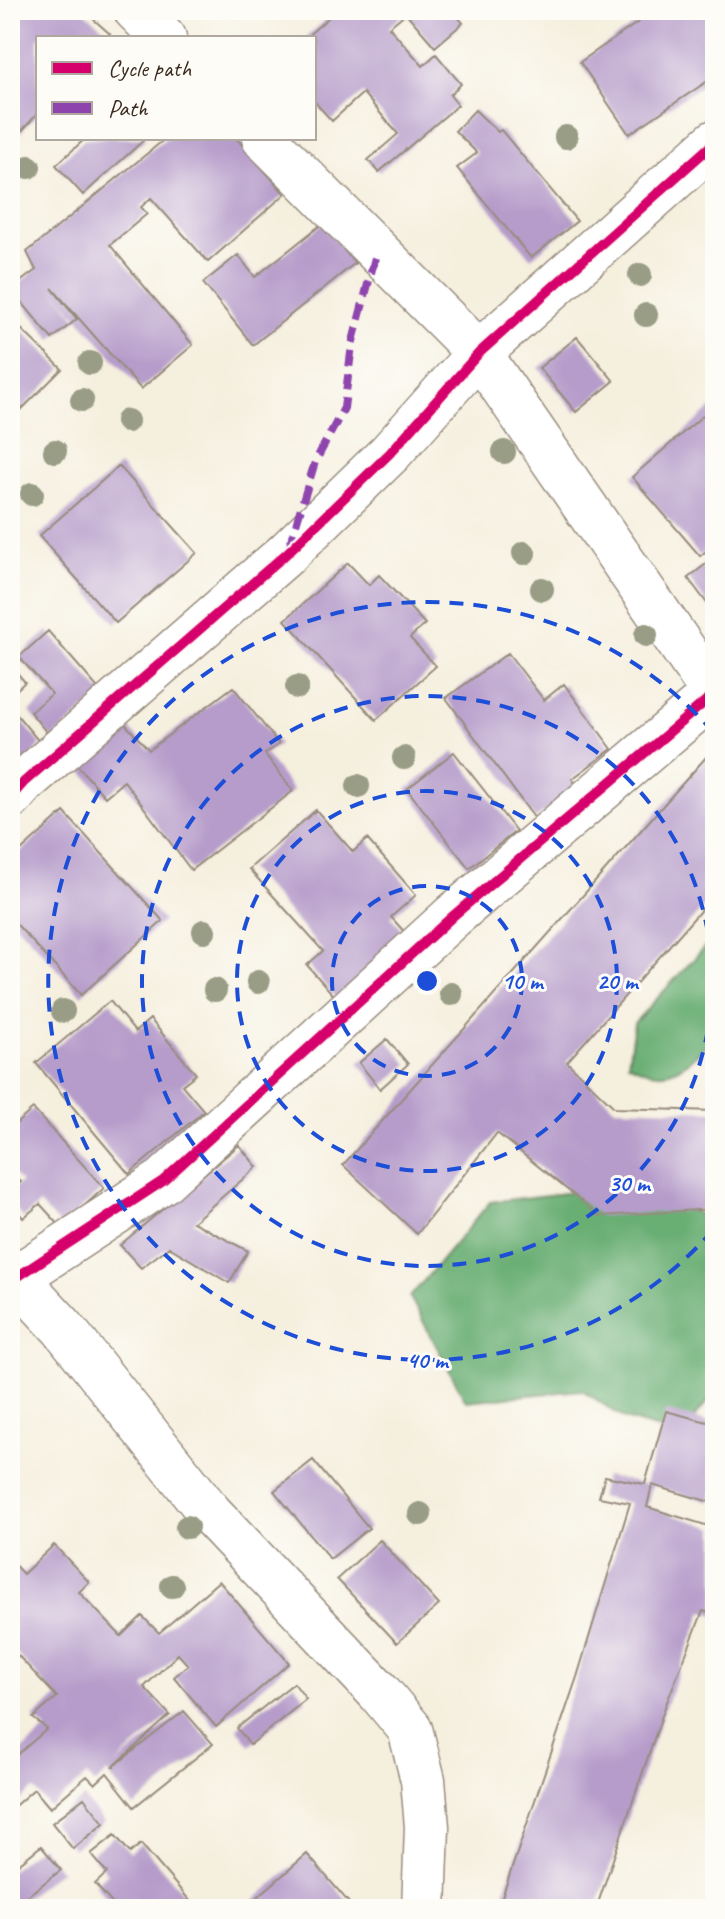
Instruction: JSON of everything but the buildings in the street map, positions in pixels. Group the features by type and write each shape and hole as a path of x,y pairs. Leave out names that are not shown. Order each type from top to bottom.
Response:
{"street":[{"path":"136,10 162,36"},
{"path":"266,140 479,353 714,695 453,916 163,1181 14,1274 63,1328 210,1513 410,1729 423,1780 427,1827 424,1909"},
{"path":"10,798 24,782 286,554 390,453 479,353 715,142"}],"green space":[{"path":"708,944 715,946 715,1037 685,1064 666,1073 643,1070 628,1063 634,1023"},
{"path":"648,1183 715,1224 715,1394 679,1435 625,1419 582,1390 466,1401 410,1297 490,1202"}],"marked path":[{"path":"289,547 315,462 344,408 352,345 377,250"}],"cycle path":[{"path":"10,798 24,782 286,554 390,453 479,353 715,142"},
{"path":"17,1277 163,1181 453,916 714,694"}]}
